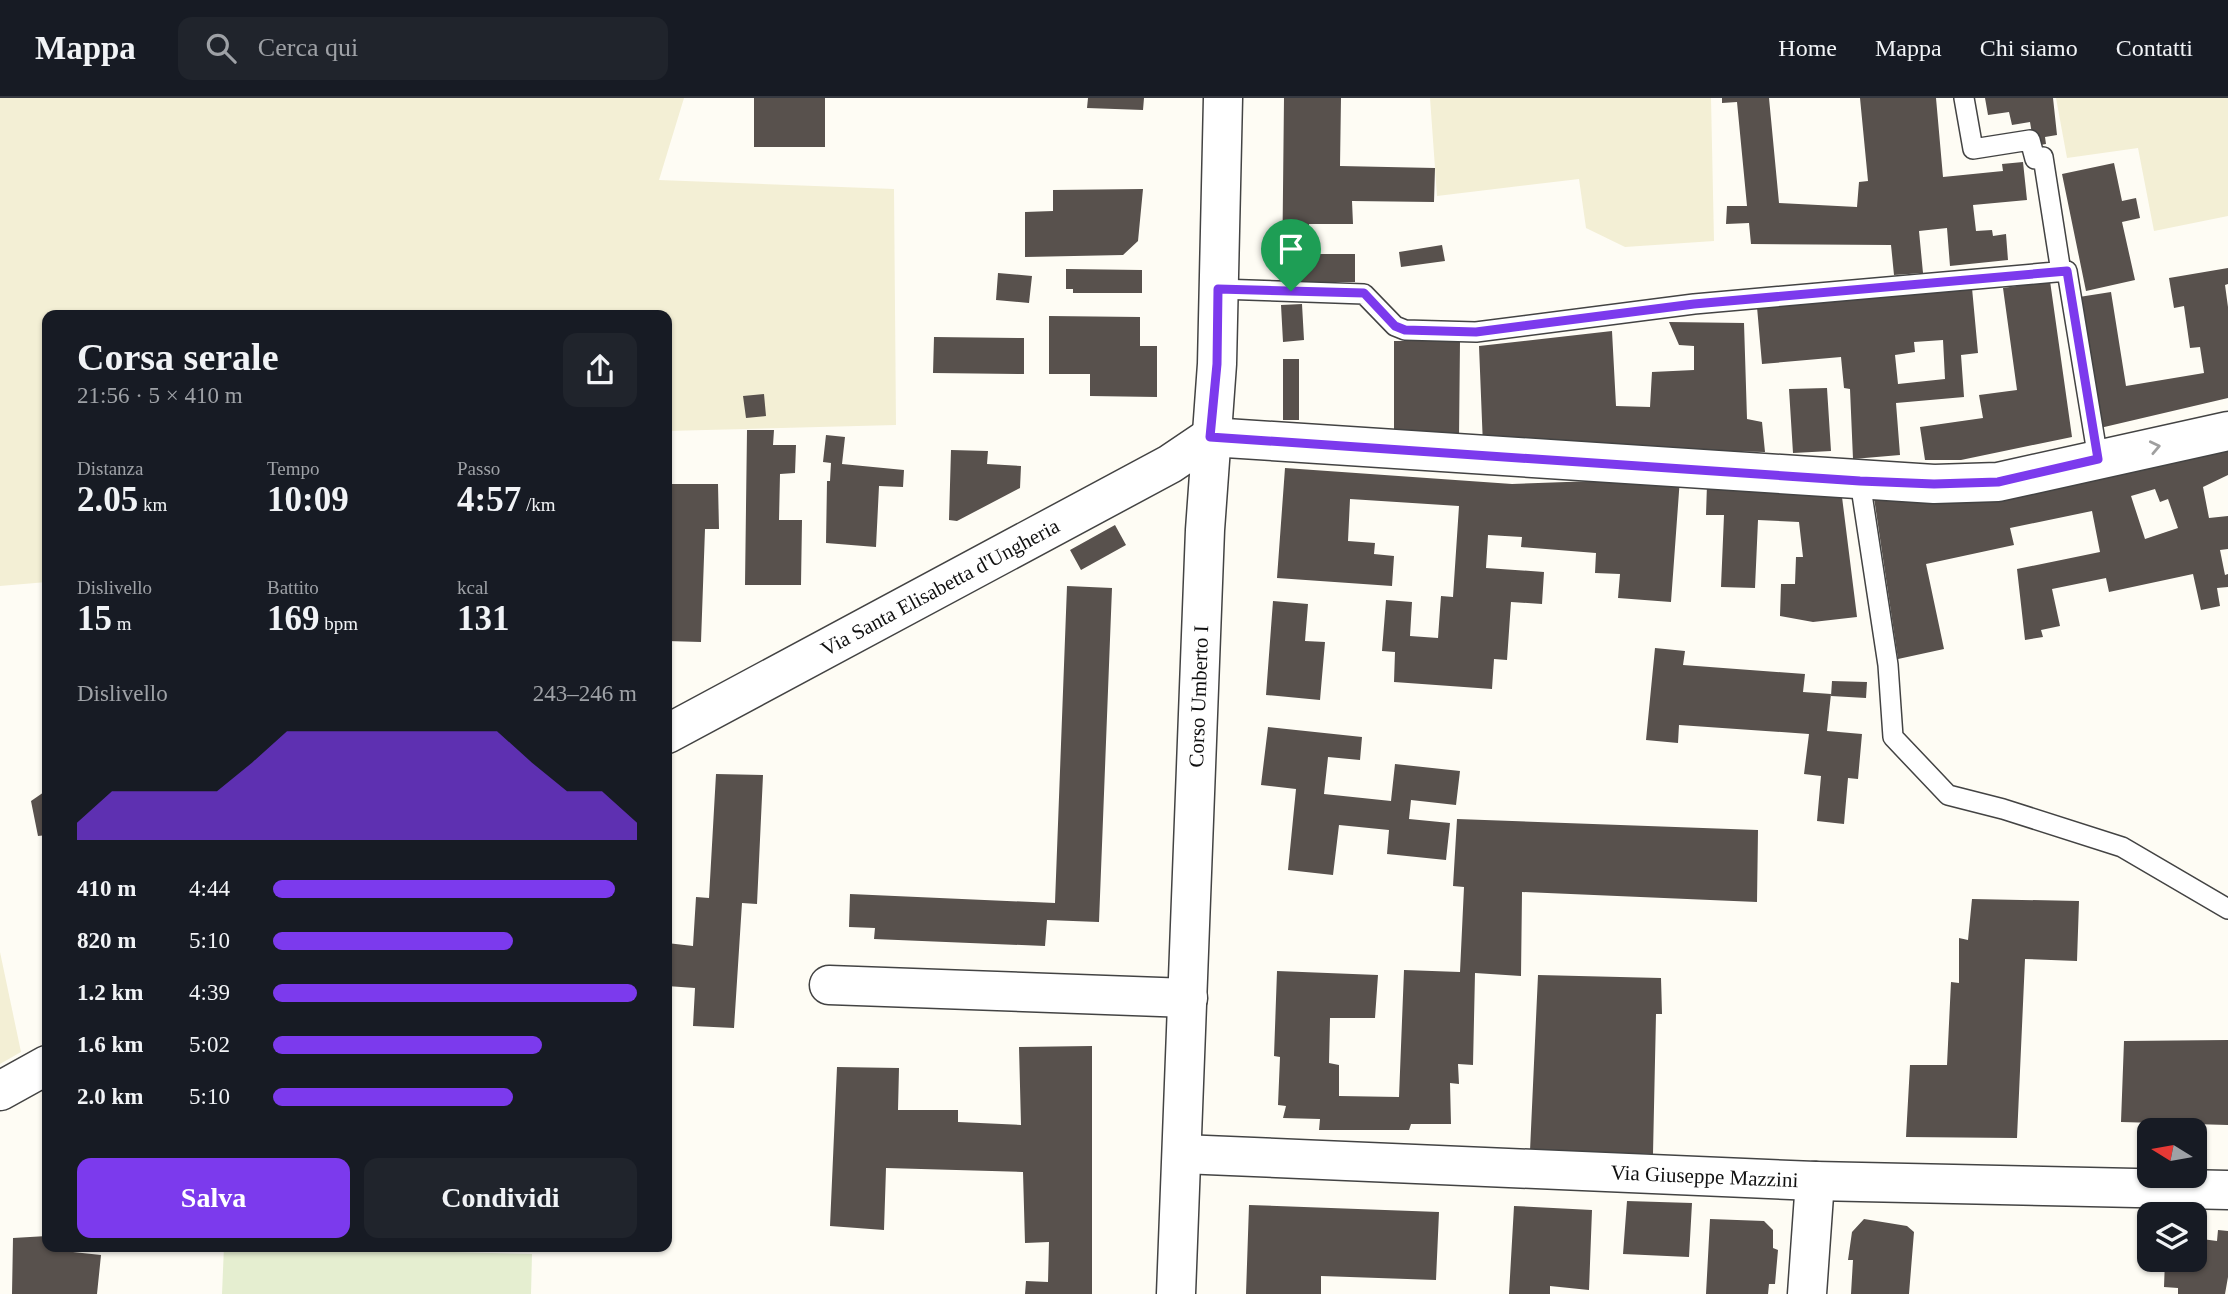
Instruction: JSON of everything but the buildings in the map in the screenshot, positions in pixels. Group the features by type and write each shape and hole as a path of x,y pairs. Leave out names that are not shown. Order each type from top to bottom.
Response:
{"street":[{"name":"Corso Umberto I","path":"1176,1294 1210,437 1217,364 1223,98"},
{"path":"1210,437 1934,484 1998,482 2228,431"},
{"name":"Via Santa Elisabetta d'Ungheria","path":"672,731 1160,470 1210,437"},
{"path":"829,985 1188,998"},
{"path":"0,1090 42,1068"},
{"name":"Via Giuseppe Mazzini","path":"1182,1154 1815,1181 2228,1190"},
{"path":"1807,1294 1815,1181"}],"lane":[{"path":"1964,98 1973,149 2030,140 2035,159 2043,157 2061,272"},
{"path":"1218,289 1364,293 1395,326 1405,330 1476,332 1694,304 2067,271 2098,459"},
{"path":"1860,481 1888,665 1893,737 1948,796 2003,809 2122,847 2228,909"}],"shaded area":[{"path":"0,98 684,98 659,180 894,189 896,425 672,431 672,310 42,310 42,582 0,586"},
{"path":"1430,98 1711,98 1714,241 1625,247 1586,228 1579,179 1437,196"},
{"path":"2056,98 2228,98 2228,216 2154,231 2138,148 2067,158"},
{"path":"0,952 21,1052 0,1064"}],"green space":[{"path":"224,1252 532,1254 531,1294 222,1294"}],"route":[{"path":"2067,271 2098,459 1998,482 1934,484 1210,437 1217,364 1218,289 1291,291 1364,293 1395,326 1405,330 1476,332 1694,304 2067,271"}]}
